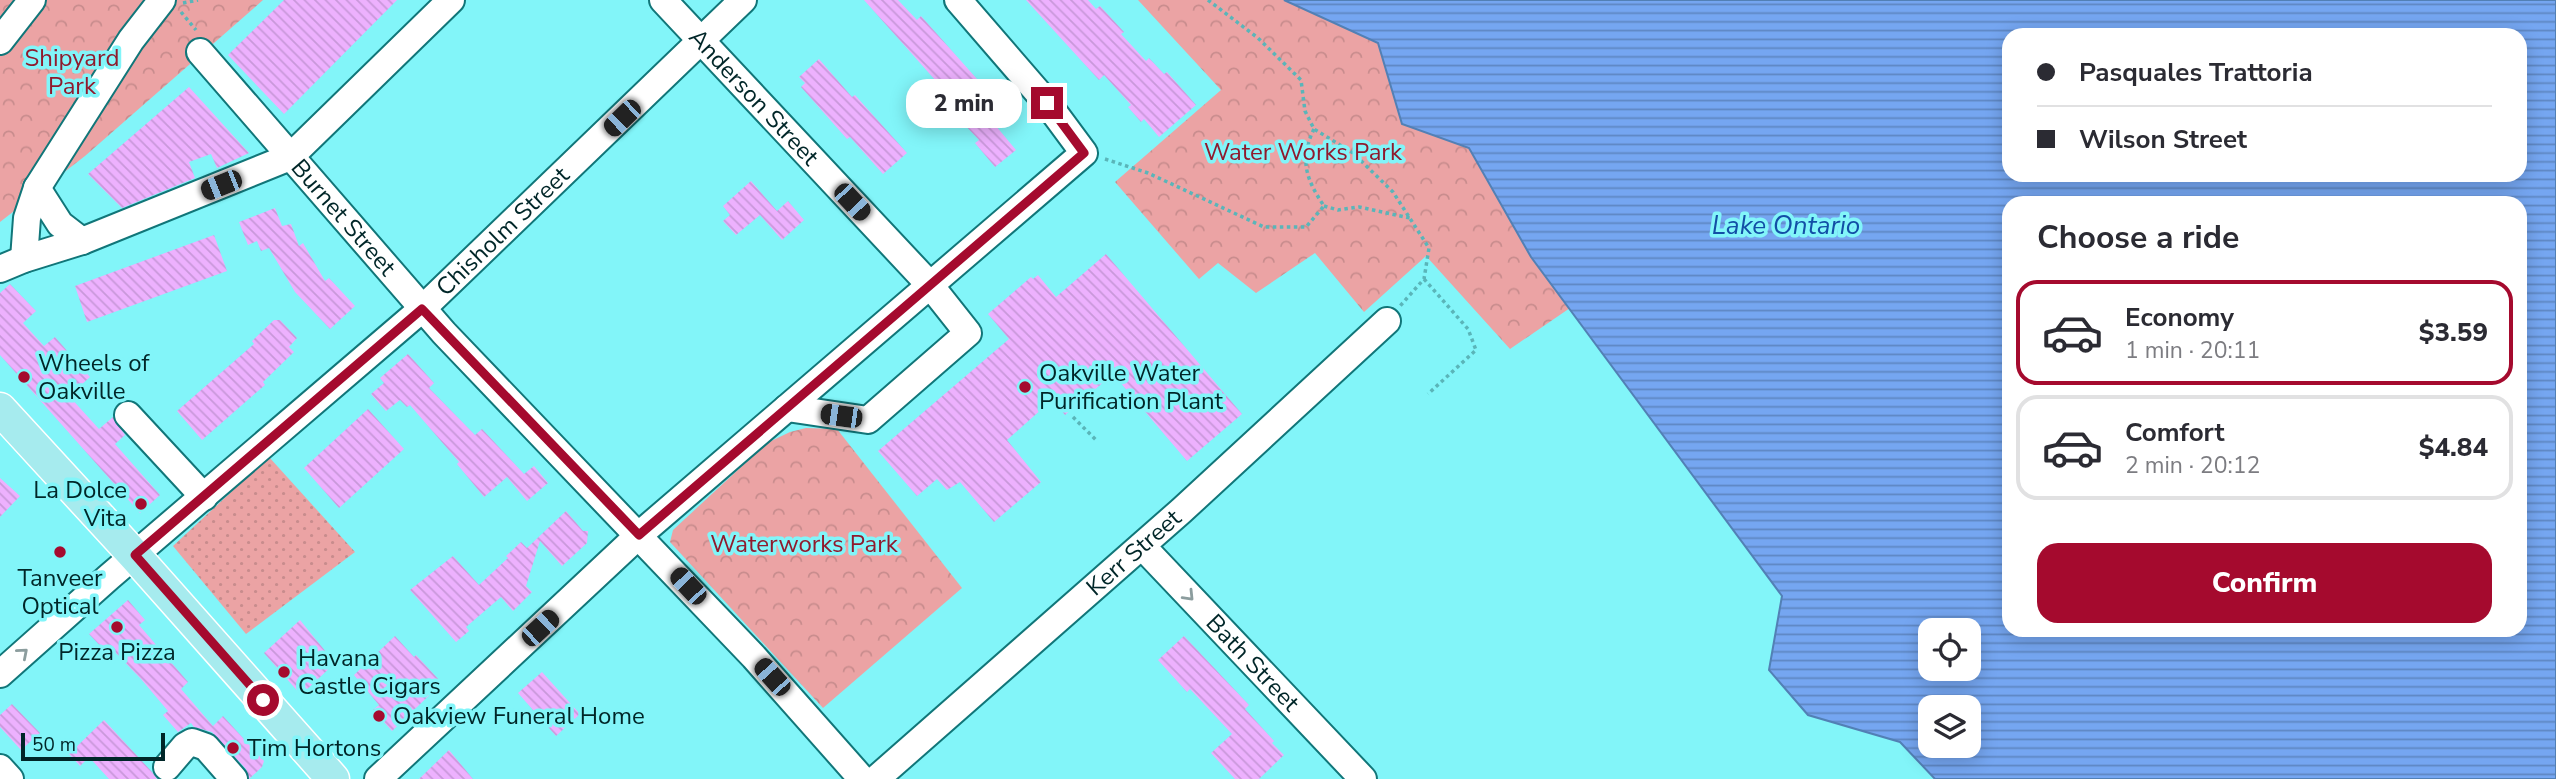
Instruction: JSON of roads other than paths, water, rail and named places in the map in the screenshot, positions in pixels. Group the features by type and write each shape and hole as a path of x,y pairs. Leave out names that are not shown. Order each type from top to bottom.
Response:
{"main road":[{"path":"0,409 135,555 333,779"}],"street":[{"path":"0,41 32,0"},
{"path":"12,264 37,188 131,40 162,0"},
{"path":"12,264 82,241 290,157 451,0"},
{"name":"Anderson Street","path":"663,0 930,285 968,332 869,420 787,408"},
{"name":"Chisholm Street","path":"0,674 422,309 743,0"},
{"path":"377,779 639,535 1084,153 1047,103 958,0"},
{"name":"Burnet Street","path":"200,52 422,309 754,657 862,779"},
{"path":"37,188 60,224 82,241"},
{"name":"Kerr Street","path":"876,779 1142,546 1387,321"},
{"path":"128,415 204,497"},
{"name":"Bath Street","path":"1142,546 1363,779"},
{"path":"167,767 185,746 192,742 206,747 234,779"},
{"path":"0,768 10,779"}],"water":[{"name":"Lake Ontario","path":"1284,0 2556,0 2556,779 1935,779 1900,742 1808,715 1769,670 1782,596 1531,257 1469,148 1402,124 1378,43"}],"place":[{"name":"Wheels of Oakville","path":"24,377"},
{"name":"Oakville Water Purification Plant","path":"1025,387"},
{"name":"La Dolce Vita","path":"141,504"},
{"name":"Tanveer Optical","path":"60,552"},
{"name":"Pizza Pizza","path":"117,627"},
{"name":"Havana Castle Cigars","path":"284,672"},
{"name":"Oakview Funeral Home","path":"379,716"},
{"name":"Tim Hortons","path":"233,748"}],"park label":[{"name":"Shipyard Park","path":"72,72"},
{"name":"Water Works Park","path":"1303,152"},
{"name":"Waterworks Park","path":"804,544"}]}
